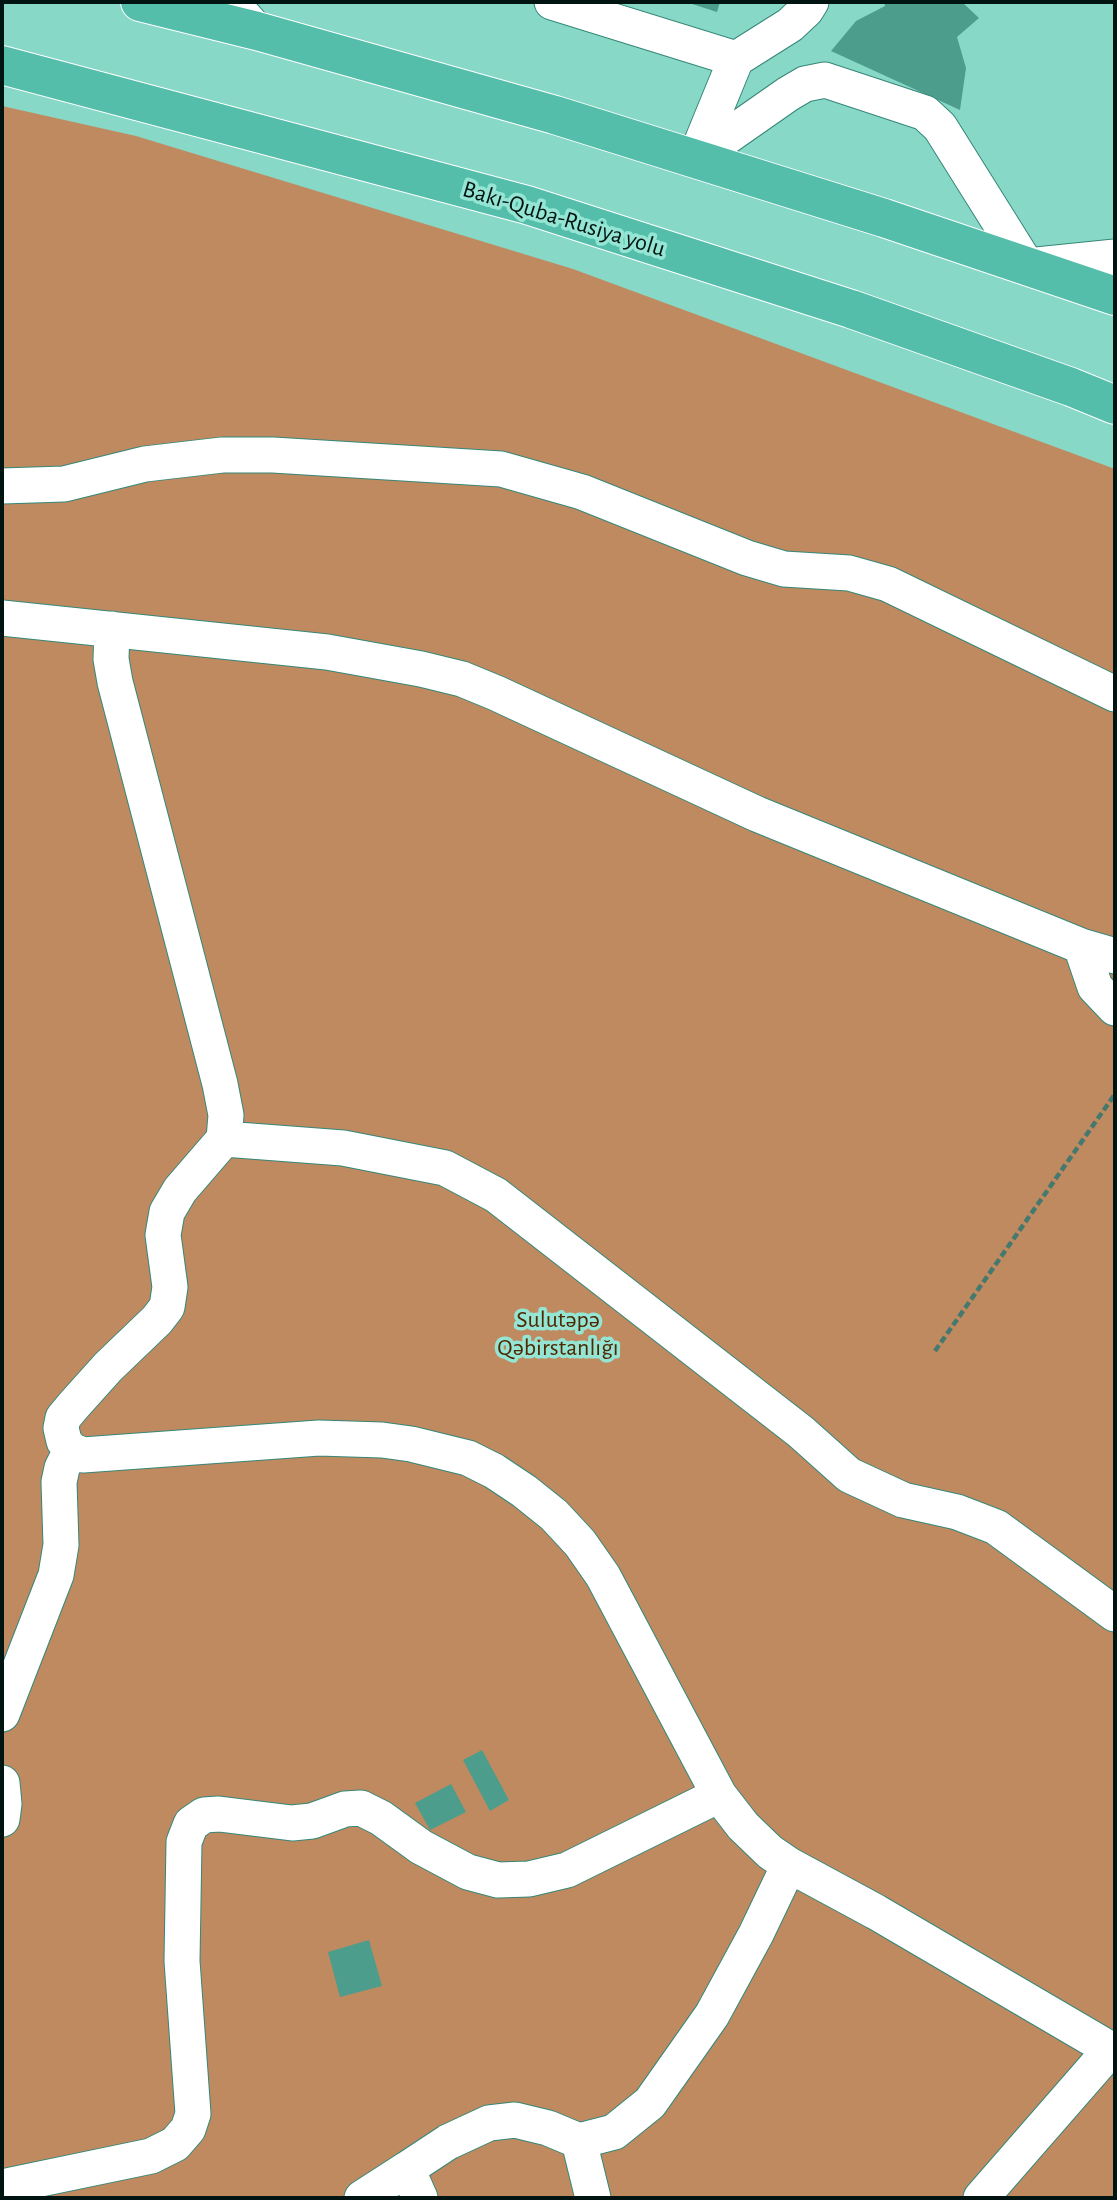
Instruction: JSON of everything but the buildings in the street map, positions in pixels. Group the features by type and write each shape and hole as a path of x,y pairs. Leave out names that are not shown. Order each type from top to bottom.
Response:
{"highway":[{"path":"140,2 257,31 555,114 884,218 1115,296"},
{"name":"Bakı-Quba-Rusiya yolu","path":"2,65 527,205 851,309 1115,405"}],"lane":[{"path":"231,2 257,31"},
{"path":"552,2 736,59"},
{"path":"695,159 736,59 790,25 811,2"},
{"path":"695,159 788,94 805,85 825,80 925,113 940,127 1027,266 1115,257"},
{"path":"2,486 64,484 145,464 222,455 273,455 501,469 582,492 747,558 783,569 849,573 888,584 1115,694"},
{"path":"2,618 327,652 462,679 496,692 757,814 1081,946 1115,956"},
{"path":"113,629 111,659 115,682 226,1115 224,1139 180,1190 167,1212 163,1235 170,1287 167,1307 108,1367 63,1419 61,1428 64,1441 71,1450 82,1455 318,1438 382,1440 411,1444 468,1458 494,1471 554,1515 580,1543 603,1576 719,1795 743,1826 770,1852 1113,2051 981,2198"},
{"path":"1081,946 1095,987 1115,1008"},
{"path":"224,1139 343,1148 445,1168 455,1173 496,1195 801,1432 849,1475 903,1500 957,1512 996,1527 1115,1614"},
{"path":"2,1714 56,1575 61,1545 59,1482 62,1468 71,1450"},
{"path":"2,1783 2,1819"},
{"path":"2,2187 151,2155 175,2144 188,2129 193,2114 182,1961 184,1842 191,1824 204,1815 219,1814 292,1822 312,1821 345,1809 361,1808 381,1818 421,1847 468,1872 498,1880 529,1879 567,1870 719,1795"},
{"path":"362,2198 414,2183 449,2142 489,2123 515,2120 548,2128 579,2141 614,2132 650,2103 712,2015 756,1934 789,1865"},
{"path":"579,2141 593,2198"}],"path":[{"path":"935,1351 1115,1094"}],"green space":[{"name":"Sulutəpə Qəbirstanlığı","path":"2,106 136,136 573,269 1115,469 1115,2198 2,2198"}]}
